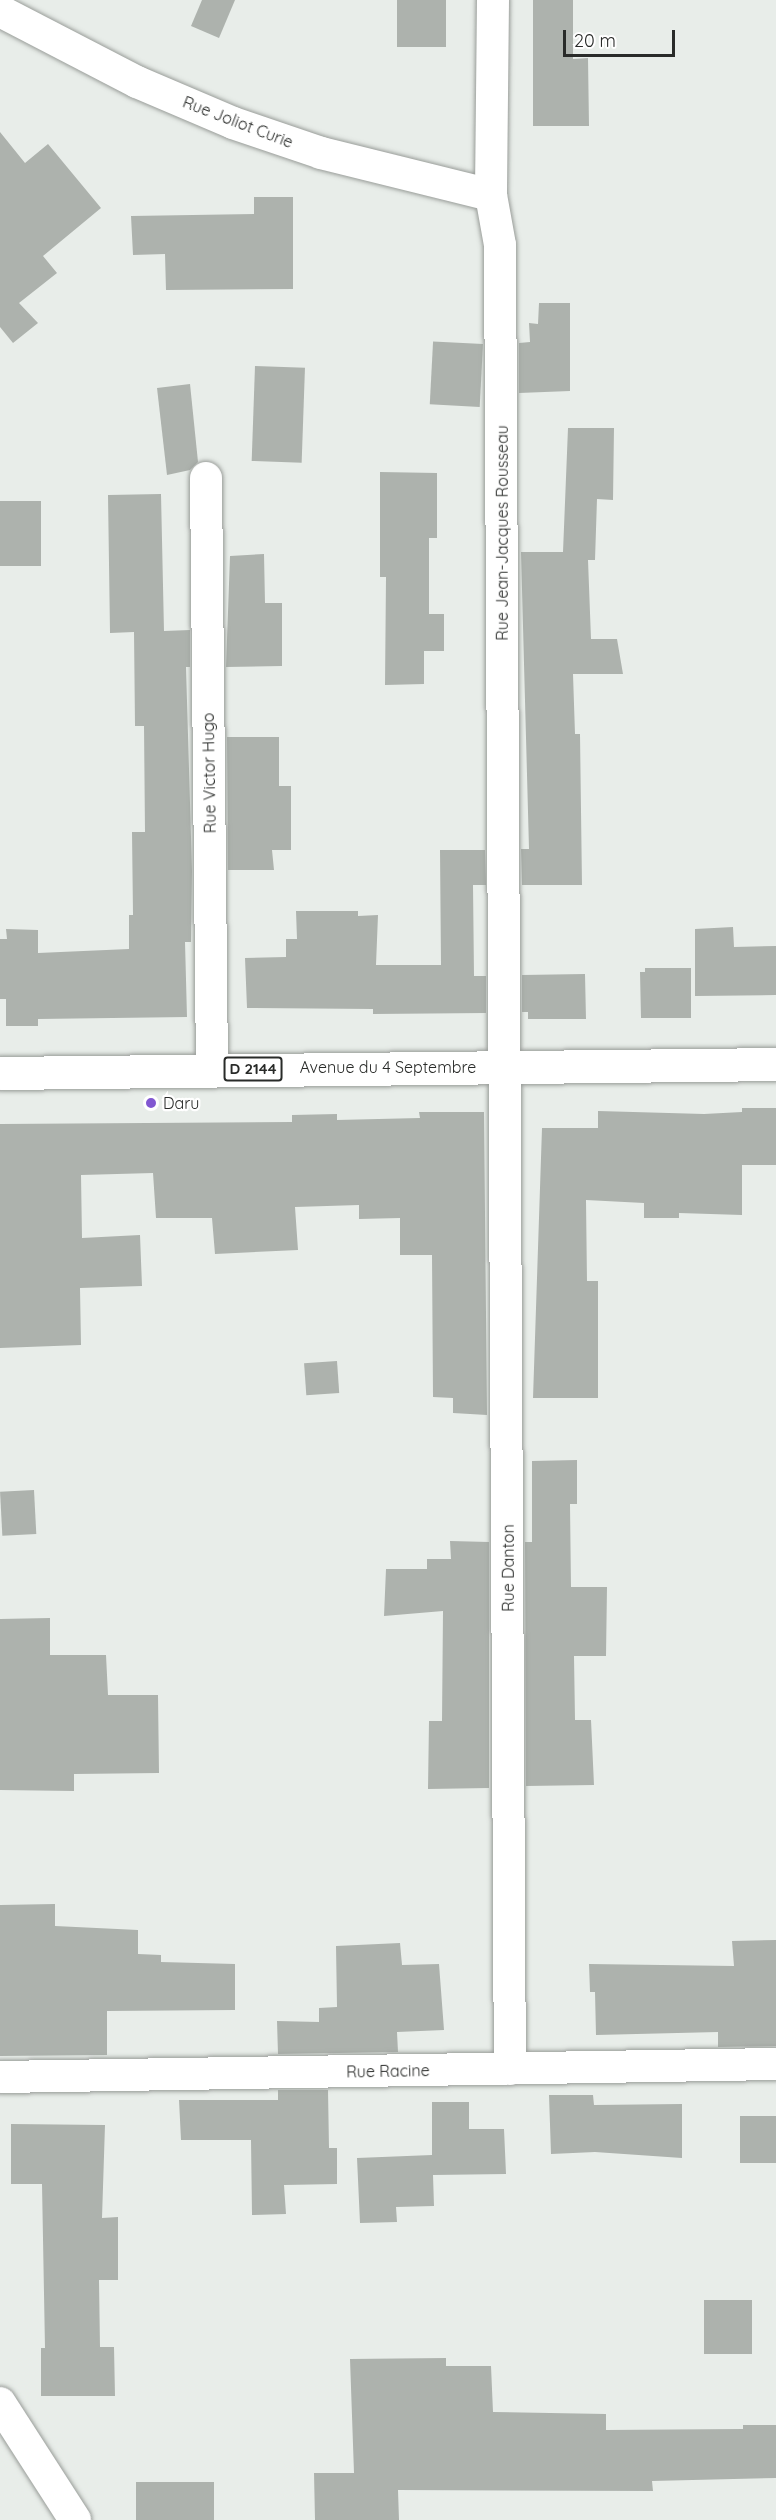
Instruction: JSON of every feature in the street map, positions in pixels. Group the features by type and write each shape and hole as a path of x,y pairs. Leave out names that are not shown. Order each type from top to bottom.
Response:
{"main road":[{"name":"Avenue du 4 Septembre","path":"0,1073 776,1064"}],"street":[{"name":"Rue Jean-Jacques Rousseau","path":"493,0 491,195 500,245 506,1066"},
{"name":"Rue Joliot Curie","path":"0,11 137,82 232,123 376,168 491,195"},
{"name":"Rue Victor Hugo","path":"206,478 212,1069"},
{"name":"Rue Danton","path":"506,1066 510,2069"},
{"name":"Rue Racine","path":"0,2077 776,2064"},
{"path":"0,2403 75,2520"}],"building":[{"path":"202,0 235,0 219,38 191,26"},
{"path":"397,0 446,0 446,47 397,47"},
{"path":"533,0 573,0 573,59 588,58 589,126 533,126"},
{"path":"0,132 25,163 48,144 101,208 43,256 57,273 19,303 38,323 13,343 0,327"},
{"path":"254,197 293,197 293,289 166,290 165,254 133,255 131,216 254,214"},
{"path":"539,303 570,303 570,391 519,393 519,343 530,342 529,323 538,324"},
{"path":"433,341 483,344 480,407 430,404"},
{"path":"255,366 305,368 302,463 252,461"},
{"path":"190,384 198,462 190,470 167,475 157,388"},
{"path":"568,428 614,428 613,500 597,499 595,560 588,560 591,639 617,639 623,674 573,674 575,734 580,734 582,885 522,885 521,849 529,849 521,552 563,552"},
{"path":"380,472 437,473 437,538 429,538 429,614 444,614 444,651 424,651 424,684 385,685 386,577 380,577"},
{"path":"161,494 164,631 190,630 190,667 186,667 192,871 191,942 185,942 187,1017 38,1019 38,1026 6,1026 6,999 0,999 0,939 7,939 6,929 38,930 38,953 129,949 129,915 133,915 132,832 145,832 144,726 135,726 134,632 110,633 108,495"},
{"path":"0,501 41,501 41,566 0,566"},
{"path":"264,554 265,603 282,603 282,666 226,667 230,556"},
{"path":"227,737 279,737 279,786 291,786 291,850 272,850 274,870 228,870"},
{"path":"440,850 485,850 486,885 473,885 474,976 486,976 486,1013 373,1014 373,1009 247,1008 245,958 286,957 286,939 297,939 296,911 358,911 358,916 378,915 376,965 441,965"},
{"path":"733,927 734,947 776,946 776,995 695,996 695,929"},
{"path":"645,968 691,968 691,1018 641,1018 640,972 645,972"},
{"path":"585,974 586,1019 528,1019 528,1012 522,1012 522,975"},
{"path":"742,1108 776,1108 776,1165 742,1165 742,1215 679,1213 679,1218 644,1218 644,1203 586,1200 587,1281 598,1281 598,1398 533,1398 542,1128 598,1128 598,1111 704,1114 742,1112"},
{"path":"419,1112 484,1112 487,1415 453,1413 453,1398 433,1397 432,1255 400,1255 400,1218 359,1219 359,1205 295,1207 298,1250 215,1254 212,1218 156,1218 153,1173 81,1175 82,1238 140,1235 142,1286 80,1288 81,1345 0,1348 0,1124 292,1122 292,1115 337,1114 337,1120 420,1118"},
{"path":"337,1361 339,1393 306,1395 304,1363"},
{"path":"577,1460 577,1504 570,1504 571,1587 607,1587 606,1656 574,1656 575,1720 591,1720 594,1785 526,1786 525,1542 532,1542 532,1461"},
{"path":"34,1490 36,1534 2,1536 0,1492"},
{"path":"450,1541 489,1542 489,1788 428,1789 429,1721 442,1721 443,1611 384,1616 386,1569 427,1569 427,1559 451,1559"},
{"path":"50,1618 50,1655 106,1655 108,1695 158,1695 159,1773 74,1774 74,1791 0,1790 0,1619"},
{"path":"55,1904 55,1926 138,1930 138,1954 161,1955 161,1962 235,1964 235,2010 107,2011 107,2055 0,2056 0,1905"},
{"path":"776,1940 776,2046 718,2047 718,2032 596,2035 595,1992 590,1992 589,1964 734,1966 732,1941"},
{"path":"400,1943 402,1965 439,1964 444,2030 397,2032 398,2052 278,2054 277,2021 319,2022 319,2008 337,2007 336,1946"},
{"path":"278,2090 328,2090 329,2148 337,2148 337,2184 284,2185 286,2214 252,2215 251,2140 181,2140 179,2100 278,2100"},
{"path":"549,2095 593,2095 594,2105 682,2104 682,2158 595,2152 551,2154"},
{"path":"432,2102 469,2102 469,2129 504,2129 506,2174 433,2175 434,2206 396,2207 397,2222 360,2223 357,2158 432,2155"},
{"path":"740,2116 776,2116 776,2163 740,2163"},
{"path":"11,2124 105,2125 102,2218 118,2217 118,2280 99,2280 100,2347 114,2347 115,2396 41,2396 41,2348 45,2348 42,2184 11,2184"},
{"path":"704,2300 752,2300 752,2354 704,2354"},
{"path":"446,2358 446,2366 491,2366 493,2412 606,2414 606,2430 743,2429 743,2425 776,2425 776,2478 652,2481 653,2491 398,2490 399,2520 315,2520 314,2473 354,2473 350,2359"},
{"path":"136,2482 214,2482 214,2520 136,2520"}],"place":[{"name":"Daru","path":"151,1103"}]}
